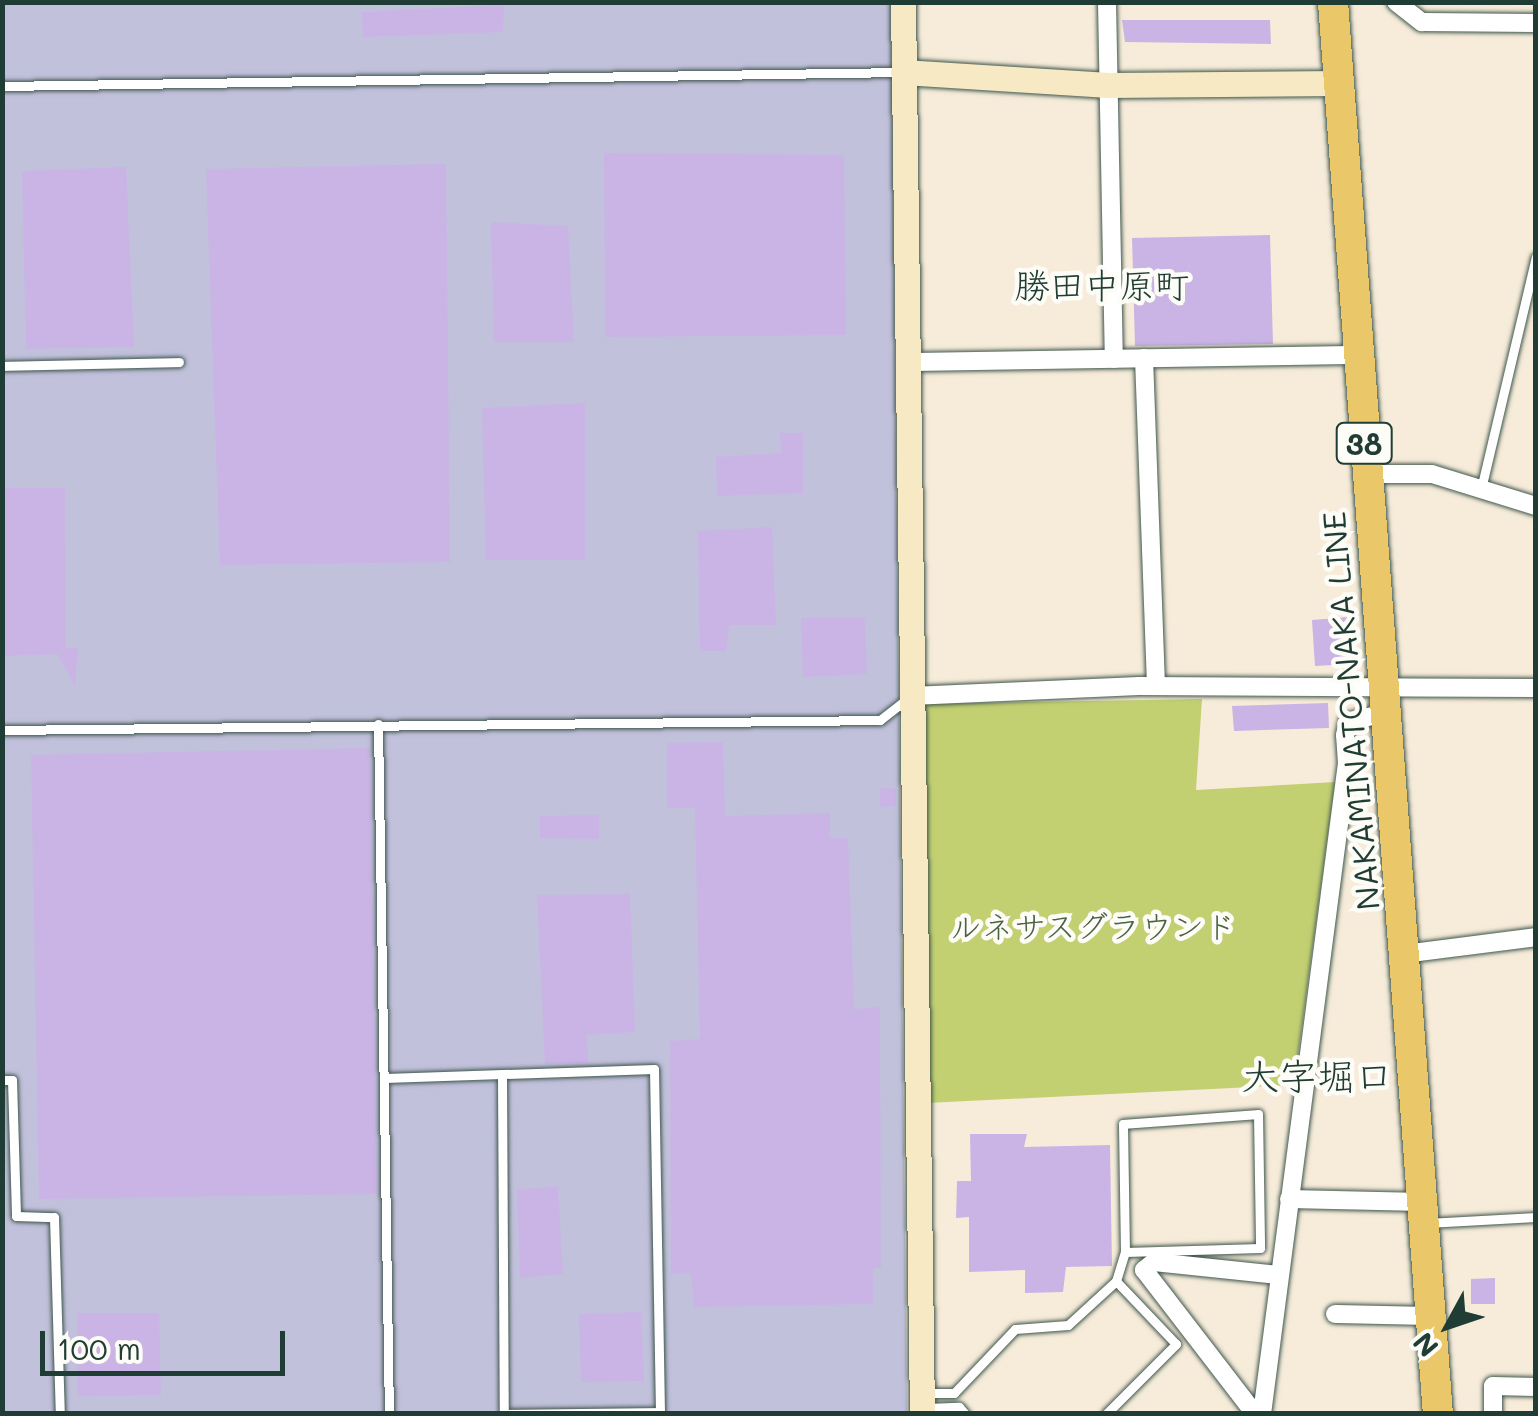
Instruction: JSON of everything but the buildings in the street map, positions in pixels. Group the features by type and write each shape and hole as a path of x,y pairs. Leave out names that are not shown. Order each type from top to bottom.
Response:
{"main road":[{"name":"NAKAMINATO-NAKA LINE","path":"1333,2 1438,1414"}],"street":[{"path":"903,2 922,1405"},
{"path":"1108,2 1114,359"},
{"path":"1396,2 1422,22 1536,23"},
{"path":"903,72 1109,85 1339,83"},
{"path":"908,362 1357,355"},
{"path":"1144,358 1156,686"},
{"path":"1366,474 1432,474 1536,506"},
{"path":"911,696 1156,686 1384,699 1536,688"},
{"path":"1258,1414 1347,763 1345,735 1348,722 1384,699"},
{"path":"1404,954 1536,936"},
{"path":"1289,1199 1424,1212"},
{"path":"1258,1414 1144,1270 1154,1262 1278,1275"},
{"path":"1335,1314 1431,1316"},
{"path":"1493,1414 1492,1386 1536,1387"}],"lane":[{"path":"2,86 903,72"},
{"path":"1481,489 1536,257"},
{"path":"2,366 179,362"},
{"path":"2,730 880,720 911,696"},
{"path":"378,724 389,1414"},
{"path":"385,1078 502,1074 654,1069 660,1413 504,1414 502,1074"},
{"path":"2,1080 12,1080 16,1216 54,1217 60,1414"},
{"path":"922,1405 954,1393 1014,1329 1068,1325 1116,1281 1126,1252 1123,1124 1258,1114 1260,1248 1126,1252"},
{"path":"1424,1212 1536,1216"},
{"path":"1106,1414 1176,1344 1116,1281"},
{"path":"922,1405 959,1408 966,1414"}],"shaded area":[{"path":"3,3 891,3 907,1413 3,1414"}],"green space":[{"name":"ルネサスグラウンド","path":"1202,699 1196,790 1335,782 1294,1085 927,1103 919,704"}],"district":[{"name":"勝田中原町","path":"1102,284"},
{"name":"大字堀口","path":"1317,1076"}]}
